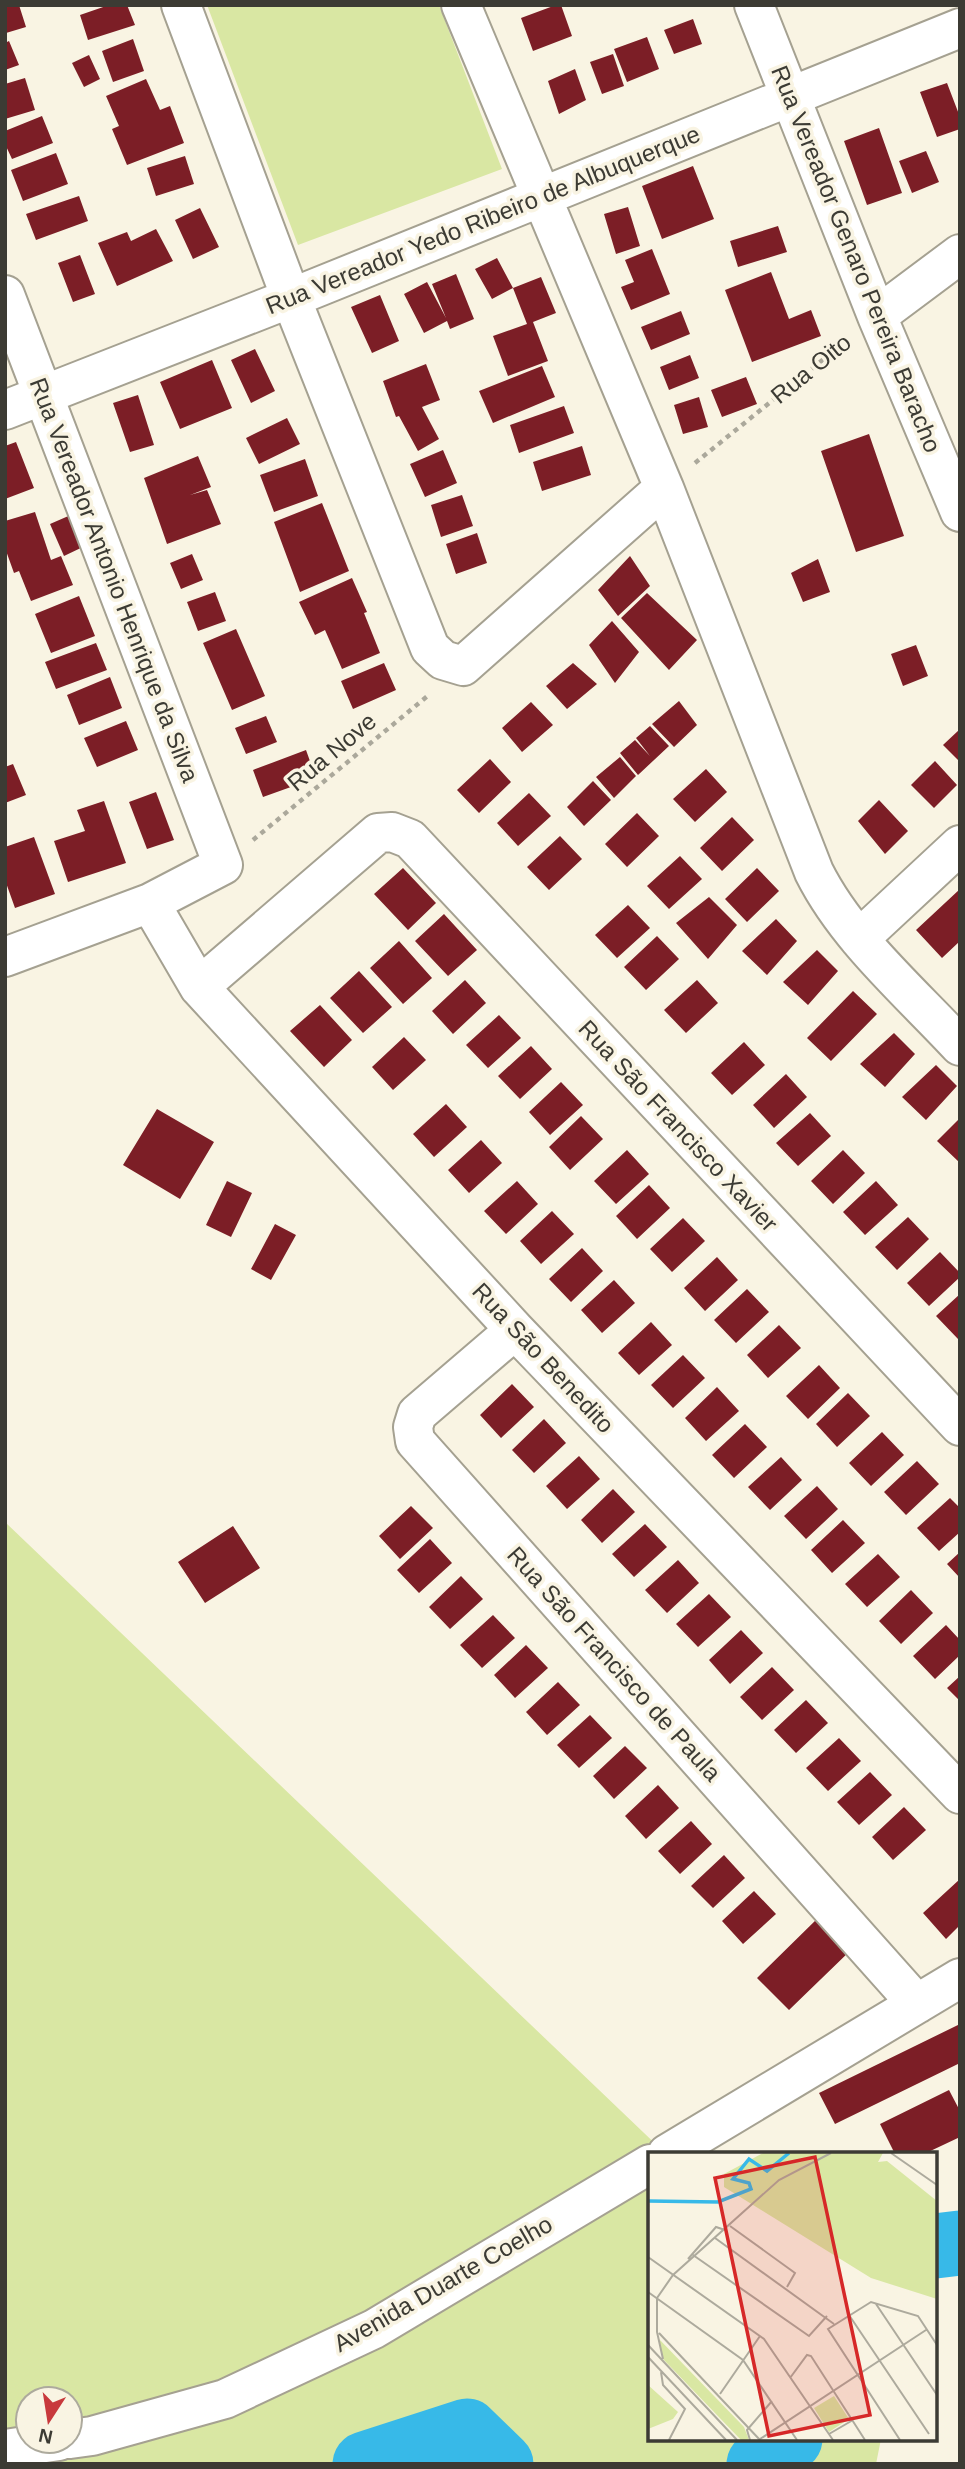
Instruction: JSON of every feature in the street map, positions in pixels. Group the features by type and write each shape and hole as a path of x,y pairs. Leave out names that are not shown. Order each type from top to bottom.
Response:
{"street":[{"path":"181,5 291,298 430,648 443,660 463,666 664,488"},
{"path":"461,5 664,488 814,872 828,901 859,939 960,1046"},
{"name":"Rua Vereador Genaro Pereira Baracho","path":"754,5 877,316 960,512"},
{"name":"Rua Vereador Yedo Ribeiro de Albuquerque","path":"5,410 291,298 960,28"},
{"path":"877,316 960,254"},
{"name":"Rua Vereador Antonio Henrique da Silva","path":"5,295 223,866"},
{"name":"Rua São Francisco Xavier","path":"199,987 377,833 392,832 410,839 960,1426"},
{"path":"859,939 960,845"},
{"path":"5,957 150,903 223,866"},
{"name":"Rua São Benedito","path":"150,903 199,987 515,1330 960,1794"},
{"name":"Rua São Francisco de Paula","path":"515,1330 417,1414 413,1427 415,1441 917,2004"},
{"path":"670,2152 960,1978"},
{"name":"Avenida Duarte Coelho","path":"84,2437 225,2399 374,2329 648,2165"}],"path":[{"name":"Rua Oito","path":"664,488 877,316"},
{"name":"Rua Nove","path":"223,866 463,666"}],"green space":[{"path":"207,5 439,5 502,169 298,245"},
{"path":"5,1522 664,2152 648,2152 648,2441 881,2441 876,2464 5,2464"}],"building":[{"path":"5,5 19,5 26,27 6,33"},
{"path":"109,5 127,5 135,25 88,40 80,15"},
{"path":"561,5 572,36 533,51 521,18"},
{"path":"693,19 702,44 674,54 664,30"},
{"path":"647,37 659,69 627,82 614,49"},
{"path":"133,39 144,71 113,82 102,51"},
{"path":"9,41 19,65 5,70 5,43"},
{"path":"613,54 624,86 602,94 590,62"},
{"path":"89,55 100,79 84,87 72,63"},
{"path":"575,69 586,100 559,114 548,81"},
{"path":"25,78 35,110 5,119 5,84"},
{"path":"146,79 160,110 170,106 184,143 127,165 112,129 119,126 106,96"},
{"path":"947,83 960,117 960,129 937,137 920,92"},
{"path":"42,116 53,143 12,159 5,144 5,131"},
{"path":"879,128 902,193 867,205 844,141"},
{"path":"926,151 939,182 912,193 899,161"},
{"path":"56,153 68,184 23,201 11,170"},
{"path":"185,156 194,184 156,196 147,168"},
{"path":"693,166 714,219 662,239 642,186"},
{"path":"79,196 88,221 36,240 26,214"},
{"path":"628,207 640,246 616,254 604,214"},
{"path":"200,208 219,247 193,259 175,220"},
{"path":"778,226 787,252 738,267 730,241"},
{"path":"156,229 173,261 117,286 98,243 127,232 131,241"},
{"path":"652,249 670,294 631,310 621,287 634,282 625,260"},
{"path":"80,255 95,294 73,302 58,263"},
{"path":"497,258 513,288 492,299 475,269"},
{"path":"771,272 789,319 811,310 821,336 752,362 725,290"},
{"path":"456,274 474,319 450,329 447,321 424,333 404,294 427,282 446,318 432,284"},
{"path":"541,277 556,313 533,322 548,361 508,376 493,336 527,324 513,288"},
{"path":"380,295 399,341 372,353 351,307"},
{"path":"681,311 690,334 651,350 641,327"},
{"path":"255,349 275,391 251,403 231,360"},
{"path":"690,355 699,378 669,390 660,367"},
{"path":"212,360 232,408 180,429 160,382"},
{"path":"426,364 440,400 422,407 439,439 418,451 399,416 396,417 383,381"},
{"path":"542,366 555,397 493,423 479,391"},
{"path":"746,377 757,404 722,417 711,390"},
{"path":"138,395 154,445 130,452 113,403"},
{"path":"699,397 708,427 683,434 674,405"},
{"path":"564,406 574,433 519,453 510,425"},
{"path":"287,418 300,444 259,464 246,438"},
{"path":"869,434 904,536 856,552 821,451"},
{"path":"16,442 34,488 5,499 5,446"},
{"path":"582,446 591,475 542,491 533,462"},
{"path":"443,450 457,483 425,497 410,464"},
{"path":"198,456 211,487 190,495 207,490 221,524 167,544 144,478"},
{"path":"305,459 318,496 274,512 260,475"},
{"path":"462,495 473,526 441,537 431,505"},
{"path":"322,503 349,571 300,592 274,522"},
{"path":"35,512 51,560 61,556 73,585 31,601 19,571 14,573 5,548 5,521"},
{"path":"73,514 87,545 64,556 50,524"},
{"path":"477,533 487,563 456,574 446,544"},
{"path":"192,554 203,580 181,589 170,563"},
{"path":"630,556 650,586 618,616 598,590"},
{"path":"818,559 830,592 803,602 791,573"},
{"path":"352,578 367,612 364,613 380,653 342,669 325,630 315,635 299,602"},
{"path":"215,592 226,621 198,631 187,602"},
{"path":"647,593 697,640 669,670 621,618"},
{"path":"79,596 95,636 51,653 35,614"},
{"path":"612,621 639,652 615,683 589,645"},
{"path":"236,629 265,696 232,710 203,643"},
{"path":"96,643 107,670 56,689 45,662"},
{"path":"916,645 928,676 903,686 891,654"},
{"path":"384,663 396,690 353,709 341,681"},
{"path":"573,663 597,684 567,709 546,686"},
{"path":"110,677 122,708 79,725 67,695"},
{"path":"679,701 697,725 674,747 652,724"},
{"path":"531,702 553,725 522,752 502,728"},
{"path":"266,716 277,742 246,754 235,728"},
{"path":"126,721 138,750 97,767 84,738"},
{"path":"650,726 669,746 638,775 620,753 635,740 650,756 636,738"},
{"path":"960,729 960,762 943,745"},
{"path":"306,750 316,778 263,797 253,770"},
{"path":"620,757 636,776 614,798 596,777"},
{"path":"490,759 511,782 479,813 457,790"},
{"path":"935,761 957,785 934,808 911,785"},
{"path":"13,764 26,795 5,803 5,767"},
{"path":"706,769 727,792 695,822 673,799"},
{"path":"593,781 611,800 584,826 567,807"},
{"path":"156,792 174,840 147,849 129,802"},
{"path":"529,793 551,816 518,846 497,823"},
{"path":"879,800 908,831 885,854 858,821"},
{"path":"104,801 126,863 68,882 54,841 85,831 77,810"},
{"path":"637,813 659,836 627,867 605,844"},
{"path":"732,817 754,840 722,871 700,848"},
{"path":"560,836 582,859 549,890 527,867"},
{"path":"34,837 55,894 15,908 5,880 5,847"},
{"path":"680,856 702,879 669,909 647,886"},
{"path":"403,868 436,903 408,930 374,894"},
{"path":"757,868 779,891 747,922 725,899"},
{"path":"960,889 960,941 942,958 916,930"},
{"path":"709,897 737,925 708,959 676,923"},
{"path":"628,905 650,928 617,958 595,935"},
{"path":"444,914 477,950 448,976 415,941"},
{"path":"776,919 797,941 767,975 742,951"},
{"path":"657,936 679,959 646,990 624,967"},
{"path":"399,941 432,978 403,1004 370,968"},
{"path":"817,950 838,971 808,1005 783,982"},
{"path":"359,971 392,1007 363,1033 330,998"},
{"path":"465,980 486,1003 453,1034 432,1011"},
{"path":"697,980 718,1003 686,1033 664,1010"},
{"path":"853,991 877,1014 831,1061 807,1038"},
{"path":"320,1005 352,1040 324,1067 290,1031"},
{"path":"499,1015 521,1038 488,1068 466,1045"},
{"path":"894,1033 915,1054 885,1087 860,1064"},
{"path":"404,1037 426,1060 393,1090 372,1067"},
{"path":"744,1042 765,1065 732,1095 711,1073"},
{"path":"531,1046 552,1069 520,1099 498,1076"},
{"path":"936,1065 957,1086 926,1120 902,1097"},
{"path":"786,1074 807,1097 774,1128 753,1105"},
{"path":"561,1082 583,1105 550,1135 529,1112"},
{"path":"446,1104 467,1127 434,1157 413,1134"},
{"path":"157,1109 214,1142 180,1199 123,1165"},
{"path":"810,1113 831,1136 798,1166 776,1143"},
{"path":"581,1116 603,1139 570,1170 549,1147"},
{"path":"960,1118 960,1163 937,1141"},
{"path":"481,1140 502,1163 469,1193 448,1170"},
{"path":"627,1150 649,1174 616,1204 594,1181"},
{"path":"843,1150 865,1173 833,1204 811,1181"},
{"path":"227,1181 252,1193 231,1237 206,1225"},
{"path":"517,1181 538,1204 506,1234 484,1211"},
{"path":"876,1181 898,1205 865,1235 843,1212"},
{"path":"649,1185 670,1208 637,1239 616,1216"},
{"path":"552,1211 574,1234 541,1264 520,1241"},
{"path":"908,1217 929,1239 897,1270 875,1247"},
{"path":"683,1218 705,1241 672,1272 650,1249"},
{"path":"275,1224 296,1235 271,1280 251,1269"},
{"path":"582,1248 603,1271 571,1302 549,1279"},
{"path":"940,1252 960,1273 960,1277 929,1306 907,1283"},
{"path":"717,1257 738,1280 705,1311 684,1288"},
{"path":"614,1280 635,1303 602,1333 581,1310"},
{"path":"747,1289 769,1312 736,1343 714,1320"},
{"path":"960,1294 960,1338 958,1339 936,1316"},
{"path":"651,1322 672,1345 639,1375 618,1353"},
{"path":"779,1325 801,1348 768,1378 747,1355"},
{"path":"683,1355 705,1378 673,1408 651,1385"},
{"path":"819,1365 840,1388 808,1419 786,1396"},
{"path":"512,1384 534,1407 501,1438 480,1415"},
{"path":"717,1387 739,1411 706,1441 685,1418"},
{"path":"848,1393 870,1416 837,1447 816,1424"},
{"path":"544,1419 566,1443 534,1473 512,1450"},
{"path":"745,1424 767,1447 734,1478 712,1455"},
{"path":"882,1432 904,1455 871,1486 849,1463"},
{"path":"579,1456 600,1479 567,1509 546,1486"},
{"path":"781,1457 802,1480 770,1510 748,1487"},
{"path":"917,1461 939,1484 906,1515 884,1492"},
{"path":"817,1486 838,1509 806,1539 784,1516"},
{"path":"613,1489 635,1512 602,1543 581,1520"},
{"path":"950,1498 960,1508 960,1532 939,1551 917,1528"},
{"path":"411,1506 433,1528 400,1559 379,1536"},
{"path":"843,1520 865,1543 832,1573 811,1550"},
{"path":"645,1524 667,1547 634,1577 612,1554"},
{"path":"233,1526 260,1568 205,1603 178,1562"},
{"path":"430,1539 452,1563 419,1593 397,1570"},
{"path":"960,1552 960,1578 947,1564"},
{"path":"878,1554 900,1577 867,1607 845,1584"},
{"path":"678,1560 699,1583 667,1613 645,1590"},
{"path":"461,1576 483,1599 450,1629 429,1607"},
{"path":"911,1590 933,1613 901,1644 879,1621"},
{"path":"709,1594 731,1617 698,1647 676,1624"},
{"path":"493,1615 515,1638 482,1668 460,1645"},
{"path":"946,1625 960,1640 960,1655 935,1679 913,1656"},
{"path":"741,1630 763,1653 730,1684 709,1660"},
{"path":"526,1645 548,1668 515,1698 494,1675"},
{"path":"772,1667 794,1690 762,1720 740,1697"},
{"path":"960,1676 960,1701 947,1688"},
{"path":"558,1682 580,1705 547,1735 526,1712"},
{"path":"806,1700 828,1723 796,1753 774,1730"},
{"path":"590,1715 612,1738 579,1768 557,1745"},
{"path":"839,1738 861,1761 828,1791 806,1768"},
{"path":"625,1746 647,1768 614,1799 593,1776"},
{"path":"870,1772 892,1795 859,1825 837,1802"},
{"path":"658,1785 679,1808 646,1839 625,1816"},
{"path":"904,1807 926,1830 893,1860 872,1837"},
{"path":"691,1821 712,1844 680,1874 658,1851"},
{"path":"724,1855 745,1878 713,1908 691,1886"},
{"path":"960,1879 960,1925 946,1939 923,1913"},
{"path":"754,1891 776,1914 743,1944 722,1921"},
{"path":"820,1916 852,1949 789,2010 757,1978"},
{"path":"960,2024 960,2063 835,2124 819,2093"},
{"path":"949,2090 960,2111 960,2137 928,2152 894,2152 880,2124"}],"waterway":[{"path":"937,2246 960,2243"},
{"path":"365,2464 467,2431 501,2464"},
{"path":"759,2464 788,2441"}]}
